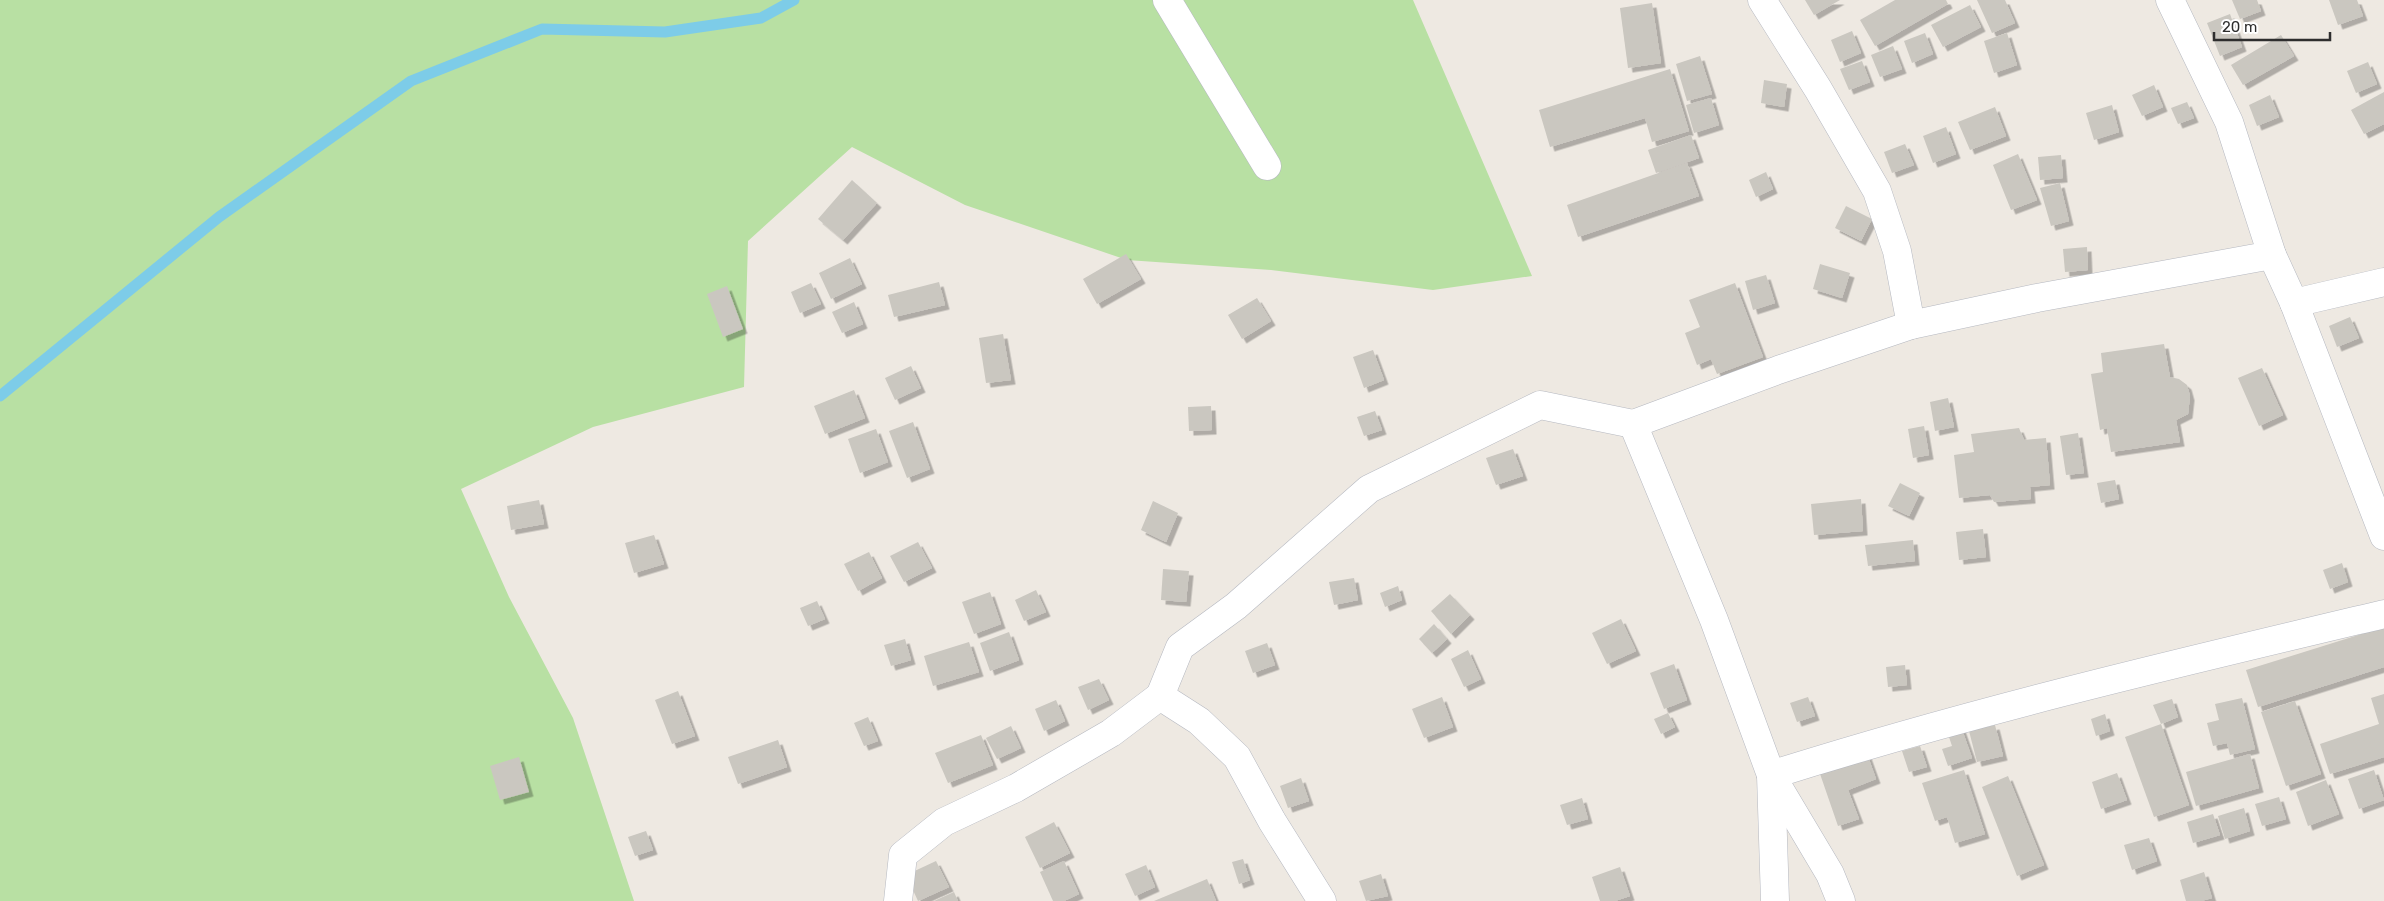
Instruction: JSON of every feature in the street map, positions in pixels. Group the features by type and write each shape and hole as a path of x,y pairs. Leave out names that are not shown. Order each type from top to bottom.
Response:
{"street":[{"path":"1167,0 1267,166"},
{"path":"1762,0 1818,89 1877,191 1897,251 1911,324"},
{"path":"2170,0 2229,122 2272,255 2294,303 2384,536"},
{"path":"898,901 903,855 944,822 1016,788 1112,734 1160,696 1180,648 1236,606 1369,489 1540,405 1633,424 1778,370 1911,324 2272,255"},
{"path":"2294,303 2384,282"},
{"path":"1633,424 1714,620 1771,775 1830,874 1841,901"},
{"path":"1771,775 1886,739 2076,688 2384,614"},
{"path":"1160,696 1199,721 1237,757 1272,821 1322,901"},
{"path":"1771,775 1775,901"}],"green space":[{"path":"0,0 1413,0 1532,276 1433,290 1271,270 1127,260 965,205 852,147 748,241 744,387 593,427 461,489 509,597 573,718 634,901 0,901"}],"building":[{"path":"1805,0 1840,0 1814,15"},
{"path":"1895,0 1946,0 1948,4 1875,46 1860,20"},
{"path":"1977,0 2005,0 2015,23 1992,33"},
{"path":"2232,0 2257,0 2261,11 2240,19"},
{"path":"2329,0 2357,0 2363,16 2338,25"},
{"path":"1652,3 1661,63 1628,68 1620,8"},
{"path":"1970,5 1981,27 1943,47 1931,25"},
{"path":"2230,14 2242,47 2220,56 2207,23"},
{"path":"1852,31 1861,53 1840,62 1831,40"},
{"path":"1925,33 1933,54 1912,63 1904,41"},
{"path":"2007,33 2017,65 1994,73 1984,41"},
{"path":"2281,35 2294,56 2243,85 2231,65"},
{"path":"1893,46 1902,69 1880,77 1871,55"},
{"path":"1700,56 1712,94 1687,101 1676,64"},
{"path":"1862,61 1870,82 1849,90 1840,69"},
{"path":"2368,62 2377,84 2356,93 2347,71"},
{"path":"1670,69 1689,131 1652,142 1645,118 1550,147 1539,110"},
{"path":"1764,80 1787,84 1784,107 1761,103"},
{"path":"2154,85 2163,107 2142,116 2132,95"},
{"path":"2384,92 2384,124 2364,134 2351,110"},
{"path":"2270,95 2279,117 2257,126 2249,105"},
{"path":"1711,98 1719,125 1694,133 1686,105"},
{"path":"2187,102 2194,118 2178,124 2171,108"},
{"path":"2112,105 2119,132 2094,140 2086,113"},
{"path":"1995,107 2006,136 1970,150 1958,122"},
{"path":"1946,127 1956,154 1933,163 1923,136"},
{"path":"1691,135 1699,158 1656,173 1648,150"},
{"path":"1905,144 1914,165 1892,173 1884,152"},
{"path":"2018,154 2037,200 2011,210 1993,165"},
{"path":"2061,155 2063,178 2040,180 2038,157"},
{"path":"1687,163 1699,196 1578,237 1567,205"},
{"path":"1766,172 1773,189 1756,197 1749,180"},
{"path":"852,180 877,203 843,240 818,219"},
{"path":"2060,183 2069,221 2051,226 2040,188"},
{"path":"1846,206 1872,219 1861,241 1835,228"},
{"path":"2087,247 2088,270 2065,272 2063,249"},
{"path":"1126,254 1141,279 1097,304 1083,279"},
{"path":"850,258 862,284 831,299 819,273"},
{"path":"1820,264 1850,273 1842,298 1813,289"},
{"path":"1766,275 1775,303 1753,310 1745,281"},
{"path":"939,282 945,305 894,317 888,295"},
{"path":"811,283 821,304 800,313 791,292"},
{"path":"1735,283 1763,357 1717,374 1711,359 1697,365 1685,333 1700,327 1689,300"},
{"path":"727,286 743,329 723,337 707,294"},
{"path":"1257,298 1271,321 1242,339 1228,315"},
{"path":"854,302 863,324 842,333 832,312"},
{"path":"2350,317 2359,338 2337,347 2329,326"},
{"path":"1003,334 1011,380 986,383 979,338"},
{"path":"2164,344 2170,377 2179,379 2187,385 2190,396 2188,414 2176,420 2180,442 2111,452 2107,428 2100,430 2091,374 2103,372 2101,353"},
{"path":"1373,350 1384,380 1364,388 1353,357"},
{"path":"911,366 921,388 895,400 885,378"},
{"path":"2262,368 2283,415 2259,426 2238,378"},
{"path":"854,390 865,418 825,434 814,406"},
{"path":"1948,398 1954,427 1935,431 1930,402"},
{"path":"1211,406 1212,430 1189,431 1188,407"},
{"path":"1375,411 1382,430 1364,436 1357,417"},
{"path":"913,422 930,469 907,478 889,431"},
{"path":"1924,426 1929,455 1913,458 1908,429"},
{"path":"2019,428 2024,440 2046,438 2050,485 2030,487 2031,499 1994,502 1990,495 1959,498 1954,455 1974,452 1971,434"},
{"path":"876,429 888,462 860,473 848,439"},
{"path":"2078,433 2084,473 2066,475 2060,436"},
{"path":"1513,449 1523,476 1496,485 1486,458"},
{"path":"2115,480 2119,499 2101,503 2097,483"},
{"path":"1900,483 1920,493 1909,516 1888,506"},
{"path":"1861,499 1863,531 1814,535 1811,504"},
{"path":"539,500 544,524 511,530 507,506"},
{"path":"1153,501 1178,513 1166,542 1141,530"},
{"path":"1983,529 1986,557 1959,560 1956,532"},
{"path":"654,535 664,564 634,573 625,543"},
{"path":"1913,540 1915,561 1868,566 1865,545"},
{"path":"918,542 932,568 904,582 890,556"},
{"path":"869,552 882,578 858,591 844,564"},
{"path":"2342,563 2348,582 2330,589 2323,570"},
{"path":"1163,569 1189,571 1186,602 1161,600"},
{"path":"1354,578 1358,600 1334,605 1329,582"},
{"path":"1398,586 1402,600 1385,607 1380,593"},
{"path":"1036,590 1046,612 1024,621 1015,600"},
{"path":"990,592 1001,624 974,634 962,602"},
{"path":"1450,594 1470,615 1451,634 1431,611"},
{"path":"817,601 825,619 808,626 800,608"},
{"path":"1621,619 1636,651 1607,664 1592,633"},
{"path":"1434,624 1447,639 1432,653 1419,639"},
{"path":"2384,627 2384,667 2258,707 2246,670"},
{"path":"1009,632 1019,660 990,671 980,643"},
{"path":"905,639 911,660 891,666 884,645"},
{"path":"969,642 979,672 933,686 924,656"},
{"path":"1267,643 1275,665 1253,673 1245,651"},
{"path":"1468,650 1481,679 1464,687 1451,659"},
{"path":"1674,664 1687,700 1664,709 1650,673"},
{"path":"1905,665 1907,685 1888,687 1886,667"},
{"path":"1099,679 1109,700 1088,710 1078,687"},
{"path":"678,691 695,736 672,744 655,700"},
{"path":"2384,694 2384,757 2330,774 2320,744 2379,724 2371,698"},
{"path":"1442,697 1453,727 1424,738 1412,709"},
{"path":"1808,697 1815,716 1797,722 1790,703"},
{"path":"2242,698 2255,749 2230,755 2227,743 2213,746 2207,723 2219,720 2215,704"},
{"path":"2172,699 2178,717 2161,724 2153,705"},
{"path":"1056,700 1065,721 1044,731 1035,709"},
{"path":"2295,701 2321,774 2286,786 2261,712"},
{"path":"1668,713 1675,727 1661,734 1654,719"},
{"path":"2105,714 2110,731 2096,736 2091,719"},
{"path":"868,717 878,741 864,746 854,723"},
{"path":"2161,724 2189,805 2154,817 2125,737"},
{"path":"1995,725 2003,756 1977,762 1969,731"},
{"path":"1011,726 1021,748 997,759 986,738"},
{"path":"1961,727 1972,758 1948,766 1942,749 1952,746 1947,731"},
{"path":"981,735 993,765 948,783 935,753"},
{"path":"778,740 787,767 738,784 728,757"},
{"path":"1920,746 1927,767 1909,772 1902,751"},
{"path":"1867,754 1876,779 1848,790 1859,819 1838,826 1819,771"},
{"path":"2250,754 2259,788 2196,806 2186,772"},
{"path":"519,757 529,792 500,800 490,766"},
{"path":"1964,770 1985,834 1955,843 1947,817 1935,821 1922,783"},
{"path":"2374,770 2384,800 2359,809 2348,779"},
{"path":"2117,773 2127,800 2101,809 2092,782"},
{"path":"2008,776 2044,865 2017,876 1982,787"},
{"path":"1301,778 1309,801 1288,808 1280,786"},
{"path":"2326,780 2339,814 2308,826 2296,792"},
{"path":"2279,797 2286,819 2262,826 2255,804"},
{"path":"1582,798 1588,819 1567,825 1560,805"},
{"path":"2244,808 2250,831 2225,839 2218,816"},
{"path":"2213,814 2220,835 2193,843 2187,822"},
{"path":"1054,822 1070,853 1040,868 1025,837"},
{"path":"646,831 653,850 635,856 628,837"},
{"path":"2149,838 2157,861 2132,870 2124,845"},
{"path":"1243,859 1250,880 1239,884 1232,862"},
{"path":"936,861 949,887 918,901 906,875"},
{"path":"1064,861 1079,894 1064,901 1053,901 1040,872"},
{"path":"1146,865 1155,887 1135,896 1125,874"},
{"path":"1620,867 1630,896 1615,901 1600,901 1592,877"},
{"path":"2204,872 2212,898 2201,901 2186,901 2180,880"},
{"path":"1381,874 1388,896 1366,901 1359,881"},
{"path":"1207,879 1216,901 1154,901"},
{"path":"954,892 958,901 934,901"}],"waterway":[{"path":"0,396 219,217 411,81 542,29 665,32 761,18 794,0"}]}
